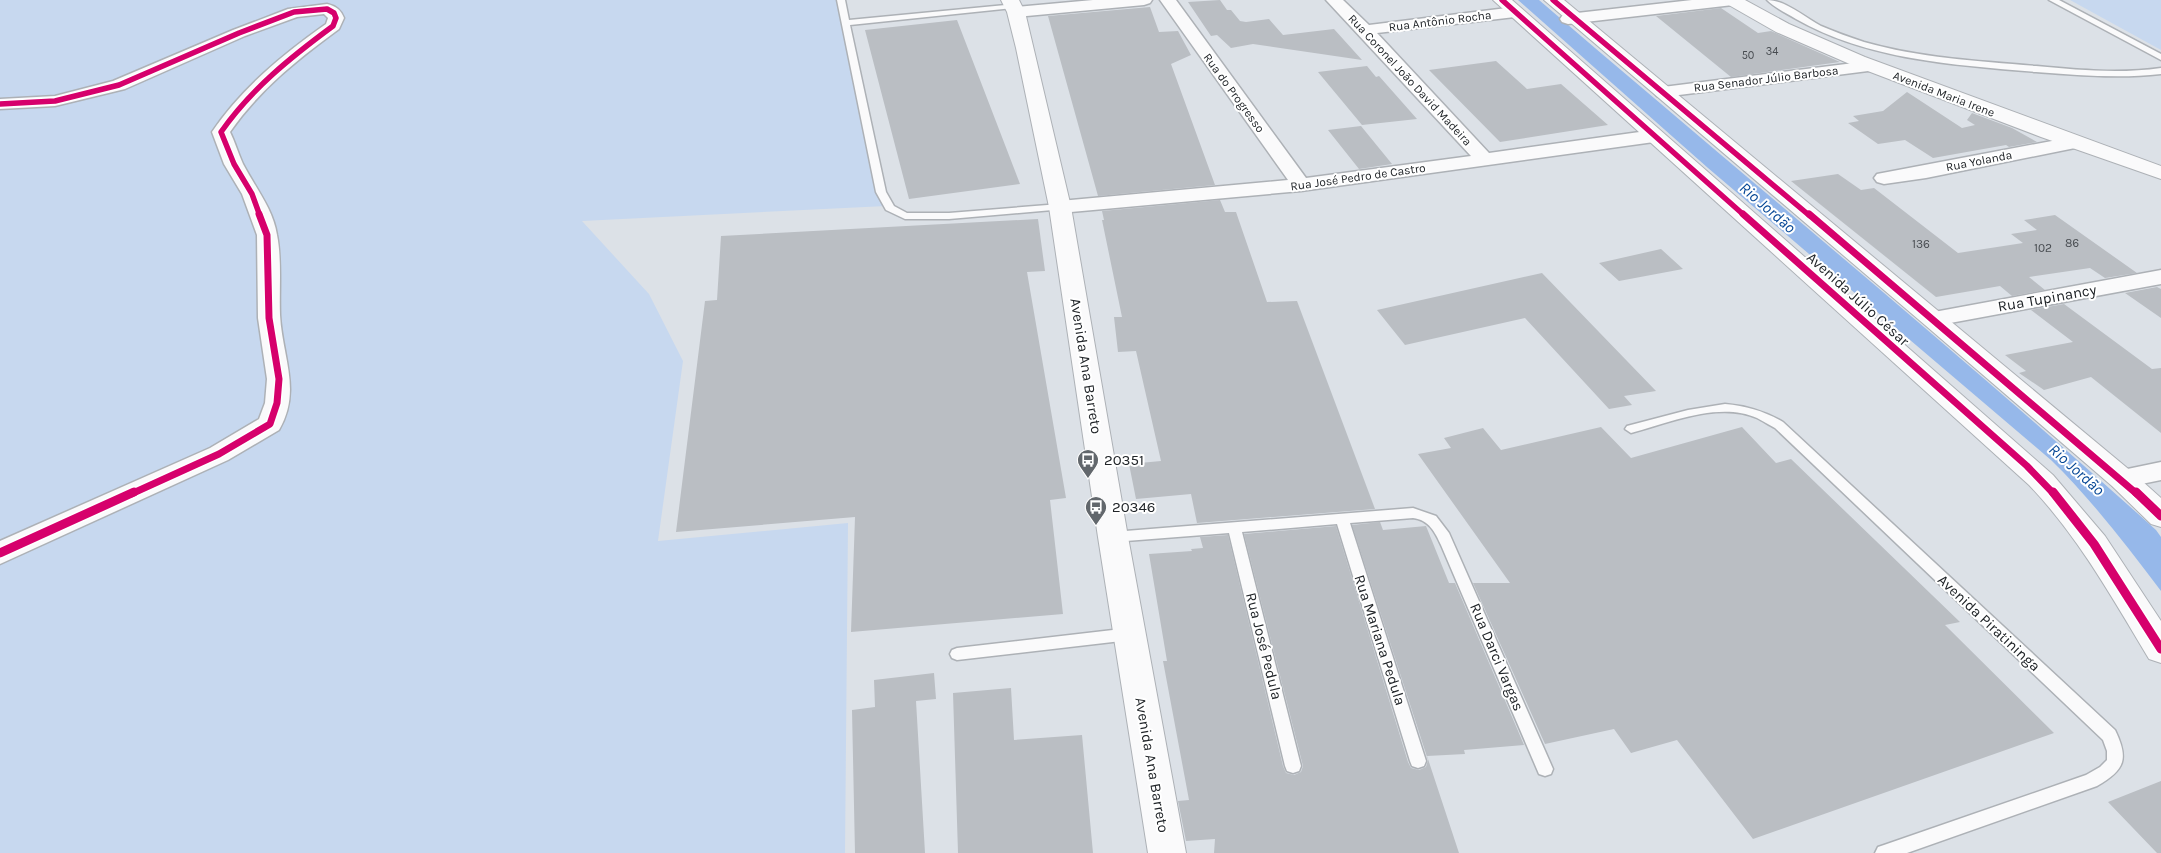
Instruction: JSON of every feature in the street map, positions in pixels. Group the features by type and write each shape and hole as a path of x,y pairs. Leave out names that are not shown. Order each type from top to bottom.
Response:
{"street":[{"path":"1013,6 1144,0"},
{"name":"Rua do Progresso","path":"1168,0 1301,185"},
{"name":"Rua Coronel João David Madeira","path":"1334,0 1365,30 1485,160"},
{"name":"Avenida Júlio César","path":"1502,0 2047,486 2075,519 2112,569 2161,649"},
{"name":"Avenida Júlio César","path":"1553,0 1571,18 1663,92 1934,319 2122,479 2161,516"},
{"name":"Rua Antônio Rocha","path":"1365,30 1571,18 1733,0"},
{"name":"Avenida Maria Irene","path":"1733,0 1765,20 1799,37 1870,66 2073,143 2161,173"},
{"name":"Avenida Ana Barreto","path":"1013,6 1060,207 1113,537 1168,853"},
{"path":"0,104 55,101 119,85 239,32 294,12 327,9 334,13 336,18 334,26 258,86 234,112 221,132 234,164 252,194 267,235 269,318 279,379 277,403 270,424 219,454 0,552"},
{"name":"Rua Senador Júlio Barbosa","path":"1663,92 1870,66"},
{"name":"Rua José Pedro de Castro","path":"1060,207 1301,185 1654,136"},
{"name":"Rua Yolanda","path":"1884,178 1926,172 2073,143"},
{"name":"Rua Tupinancy","path":"1934,319 2161,277"},
{"path":"2122,479 2161,471"}],"lane":[{"path":"841,0 881,192 890,208 905,216 950,216 1060,207"},
{"path":"1771,0 1833,34 1878,49 1920,58 2101,75 2161,71"},
{"path":"2053,0 2161,57"},
{"path":"847,23 1013,6"},
{"name":"Avenida Piratininga","path":"1631,429 1727,407 1744,408 1765,415 1779,425 2094,721 2108,735 2114,745 2116,758 2110,771 2091,781 1884,853"},
{"name":"Rua Darci Vargas","path":"1113,537 1423,513 1435,521 1448,545 1545,769"},
{"name":"Rua Mariana Pedula","path":"1342,519 1418,761"},
{"name":"Rua José Pedula","path":"1234,527 1293,766"},
{"path":"957,654 1130,634"}],"shaded area":[{"path":"0,0 837,0 886,206 582,221 649,294 683,361 658,541 848,523 845,853 0,853"},
{"path":"2070,0 2161,0 2161,50"}],"water":[{"name":"Rio Jordão","path":"1518,0 1539,0 1927,329 2156,530 2161,537 2161,591 2095,507 2051,460 1708,168"}],"building":[{"path":"1220,0 1227,10 1231,10 1240,21 1269,19 1283,35 1334,29 1362,60 1253,44 1231,48 1217,35 1211,36 1188,2"},
{"path":"1150,7 1159,32 1178,31 1191,55 1171,64 1215,185 1098,196 1048,16"},
{"path":"1721,8 1758,33 1771,31 1840,62 1731,77 1656,16"},
{"path":"957,20 1020,184 909,199 865,30"},
{"path":"1496,61 1527,89 1561,84 1608,125 1500,142 1429,70"},
{"path":"1367,66 1376,77 1379,76 1417,119 1362,125 1318,72"},
{"path":"1907,92 1962,128 1975,125 1967,120 1972,113 2012,128 2037,142 2009,147 2006,145 1933,158 1905,140 1878,144 1848,123 1859,121 1853,116 1883,111"},
{"path":"1361,126 1392,164 1359,169 1328,130"},
{"path":"1838,174 1861,190 1874,188 1958,253 2023,243 2011,234 2037,230 2024,220 2055,215 2137,273 2105,278 2090,268 2029,277 2045,290 2012,296 2000,286 1936,297 1791,181"},
{"path":"1220,200 1225,212 1236,212 1267,302 1297,301 1375,509 1197,523 1191,494 1136,499 1129,464 1161,461 1136,351 1118,352 1114,317 1122,317 1102,220 1104,220 1102,211"},
{"path":"1038,219 1045,271 1027,272 1066,498 1050,500 1063,614 851,632 855,517 676,532 705,301 717,300 721,236"},
{"path":"1661,249 1683,269 1619,281 1599,263"},
{"path":"1542,273 1656,391 1624,396 1632,405 1609,409 1525,318 1405,345 1377,310"},
{"path":"2157,287 2161,289 2161,318 2125,293"},
{"path":"2064,304 2152,369 2161,368 2161,433 2091,377 2044,390 2019,373 2026,371 2005,355 2073,342 2031,310"},
{"path":"1601,427 1631,458 1742,427 1776,463 1791,459 1960,622 1945,625 2054,733 1753,839 1677,740 1631,753 1614,729 1545,744 1473,583 1510,583 1418,454 1451,448 1444,438 1483,428 1501,450"},
{"path":"1380,522 1383,530 1426,526 1449,583 1455,583 1524,745 1464,750 1465,754 1427,756 1459,853 1214,853 1215,839 1186,841 1178,801 1189,800 1163,661 1167,661 1149,554 1192,551 1191,549 1203,548 1200,537 1228,535 1283,766 1286,773 1294,775 1301,772 1303,766 1244,534 1336,526 1408,762 1411,768 1419,770 1426,767 1428,760 1352,525"},
{"path":"934,673 936,699 916,701 925,853 855,853 852,710 875,707 874,680"},
{"path":"1011,688 1014,740 1082,735 1093,853 958,853 953,693"},
{"path":"2161,781 2161,853 2157,853 2108,802"}],"cycle path":[{"path":"1502,0 2039,478 2064,505 2094,544 2161,649"},
{"path":"1553,0 1934,319 2122,479 2161,516"},
{"path":"0,104 55,101 119,85 239,33 294,12 327,9 334,13 336,18 333,26 257,87 221,132 234,164 252,194 267,235 269,318 279,379 277,403 270,424 219,454 0,553"}],"place":[{"name":"20351","path":"1088,479"},
{"name":"20346","path":"1096,526"}]}
